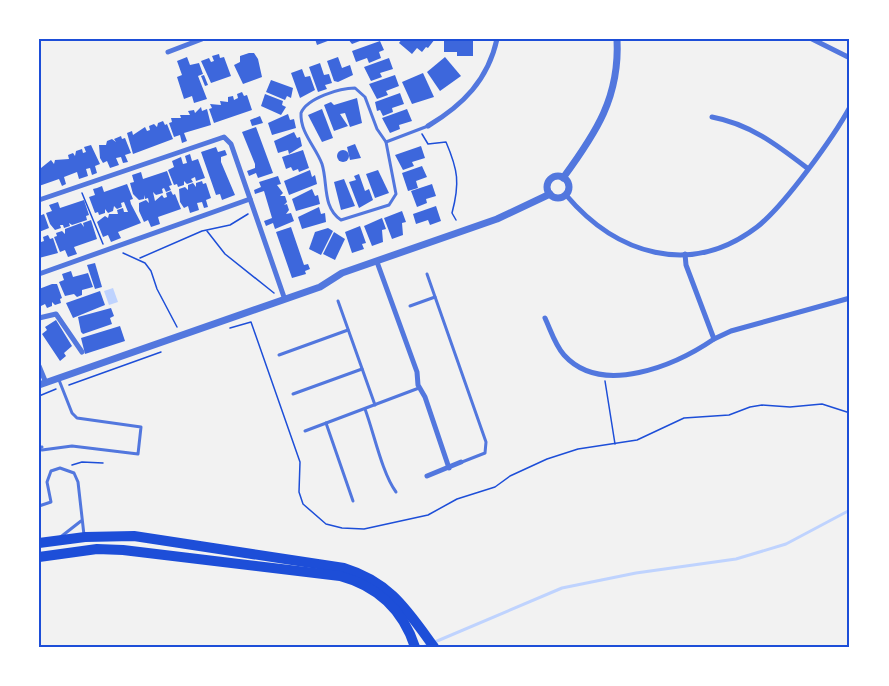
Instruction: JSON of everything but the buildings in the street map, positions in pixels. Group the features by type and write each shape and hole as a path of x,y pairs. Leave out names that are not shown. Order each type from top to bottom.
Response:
{"highway":[{"path":"39,543 85,537 162,538 344,568 383,586 403,605 434,647"},
{"path":"39,557 97,549 142,552 340,576 366,586 385,599 401,617 413,642"}],"street":[{"path":"168,52 202,39"},
{"path":"428,126 459,104 482,80 497,39"},
{"path":"563,178 588,146 605,112 615,75 617,39"},
{"path":"812,39 850,58"},
{"path":"566,195 594,223 617,240 651,252 685,254 735,241 772,213 850,107"},
{"path":"712,117 741,124 760,134 807,168"},
{"path":"39,201 224,137 231,144 284,297"},
{"path":"39,366 42,384 320,286 342,273 497,219 550,194 559,198 566,195 569,186 563,178 555,177 550,181 550,194"},
{"path":"39,274 250,199"},
{"path":"685,254 686,265 714,339"},
{"path":"377,262 412,358 419,388 425,397 449,468"},
{"path":"545,318 555,343 564,355 579,368 604,374 662,367 731,331 850,298"},
{"path":"39,318 56,314 82,351"},
{"path":"427,476 461,462"}],"lane":[{"path":"355,88 365,97 377,129 386,142 396,196 389,205 348,220 341,220 332,211 323,185 322,164 310,144 301,113 307,104 317,99 355,88"},
{"path":"386,142 420,131 428,126"},
{"path":"427,274 486,442 485,453 461,462"},
{"path":"410,306 435,297"},
{"path":"338,302 375,405"},
{"path":"279,355 348,330"},
{"path":"293,394 362,369"},
{"path":"41,448 65,445 138,454 141,427 77,418 72,413 59,378"},
{"path":"305,431 419,388"},
{"path":"366,409 380,448 387,480 396,492"},
{"path":"326,423 353,501"},
{"path":"39,506 51,502 47,475 60,468 74,473 78,482 85,537 97,549"},
{"path":"57,540 60,535 82,521"}],"path":[{"path":"420,131 428,144 446,142 450,151 458,176 458,191 452,213 456,220"},
{"path":"80,186 104,247 137,259 151,271 157,290 177,328"},
{"path":"137,259 206,230 230,225 254,211"},
{"path":"206,230 232,261 274,293"},
{"path":"226,329 251,322 300,462 299,492 303,504 326,524 364,529 428,515 457,499 495,487 510,476 547,459 578,449 637,440 684,418 729,416 750,407 822,404 850,414"},
{"path":"39,396 168,349"},
{"path":"604,374 615,445"},
{"path":"71,466 82,462 103,463"}],"water":[{"path":"113,288 118,302 109,305 104,291"}],"waterway":[{"path":"423,647 562,588 636,573 736,559 786,544 850,510"}]}
